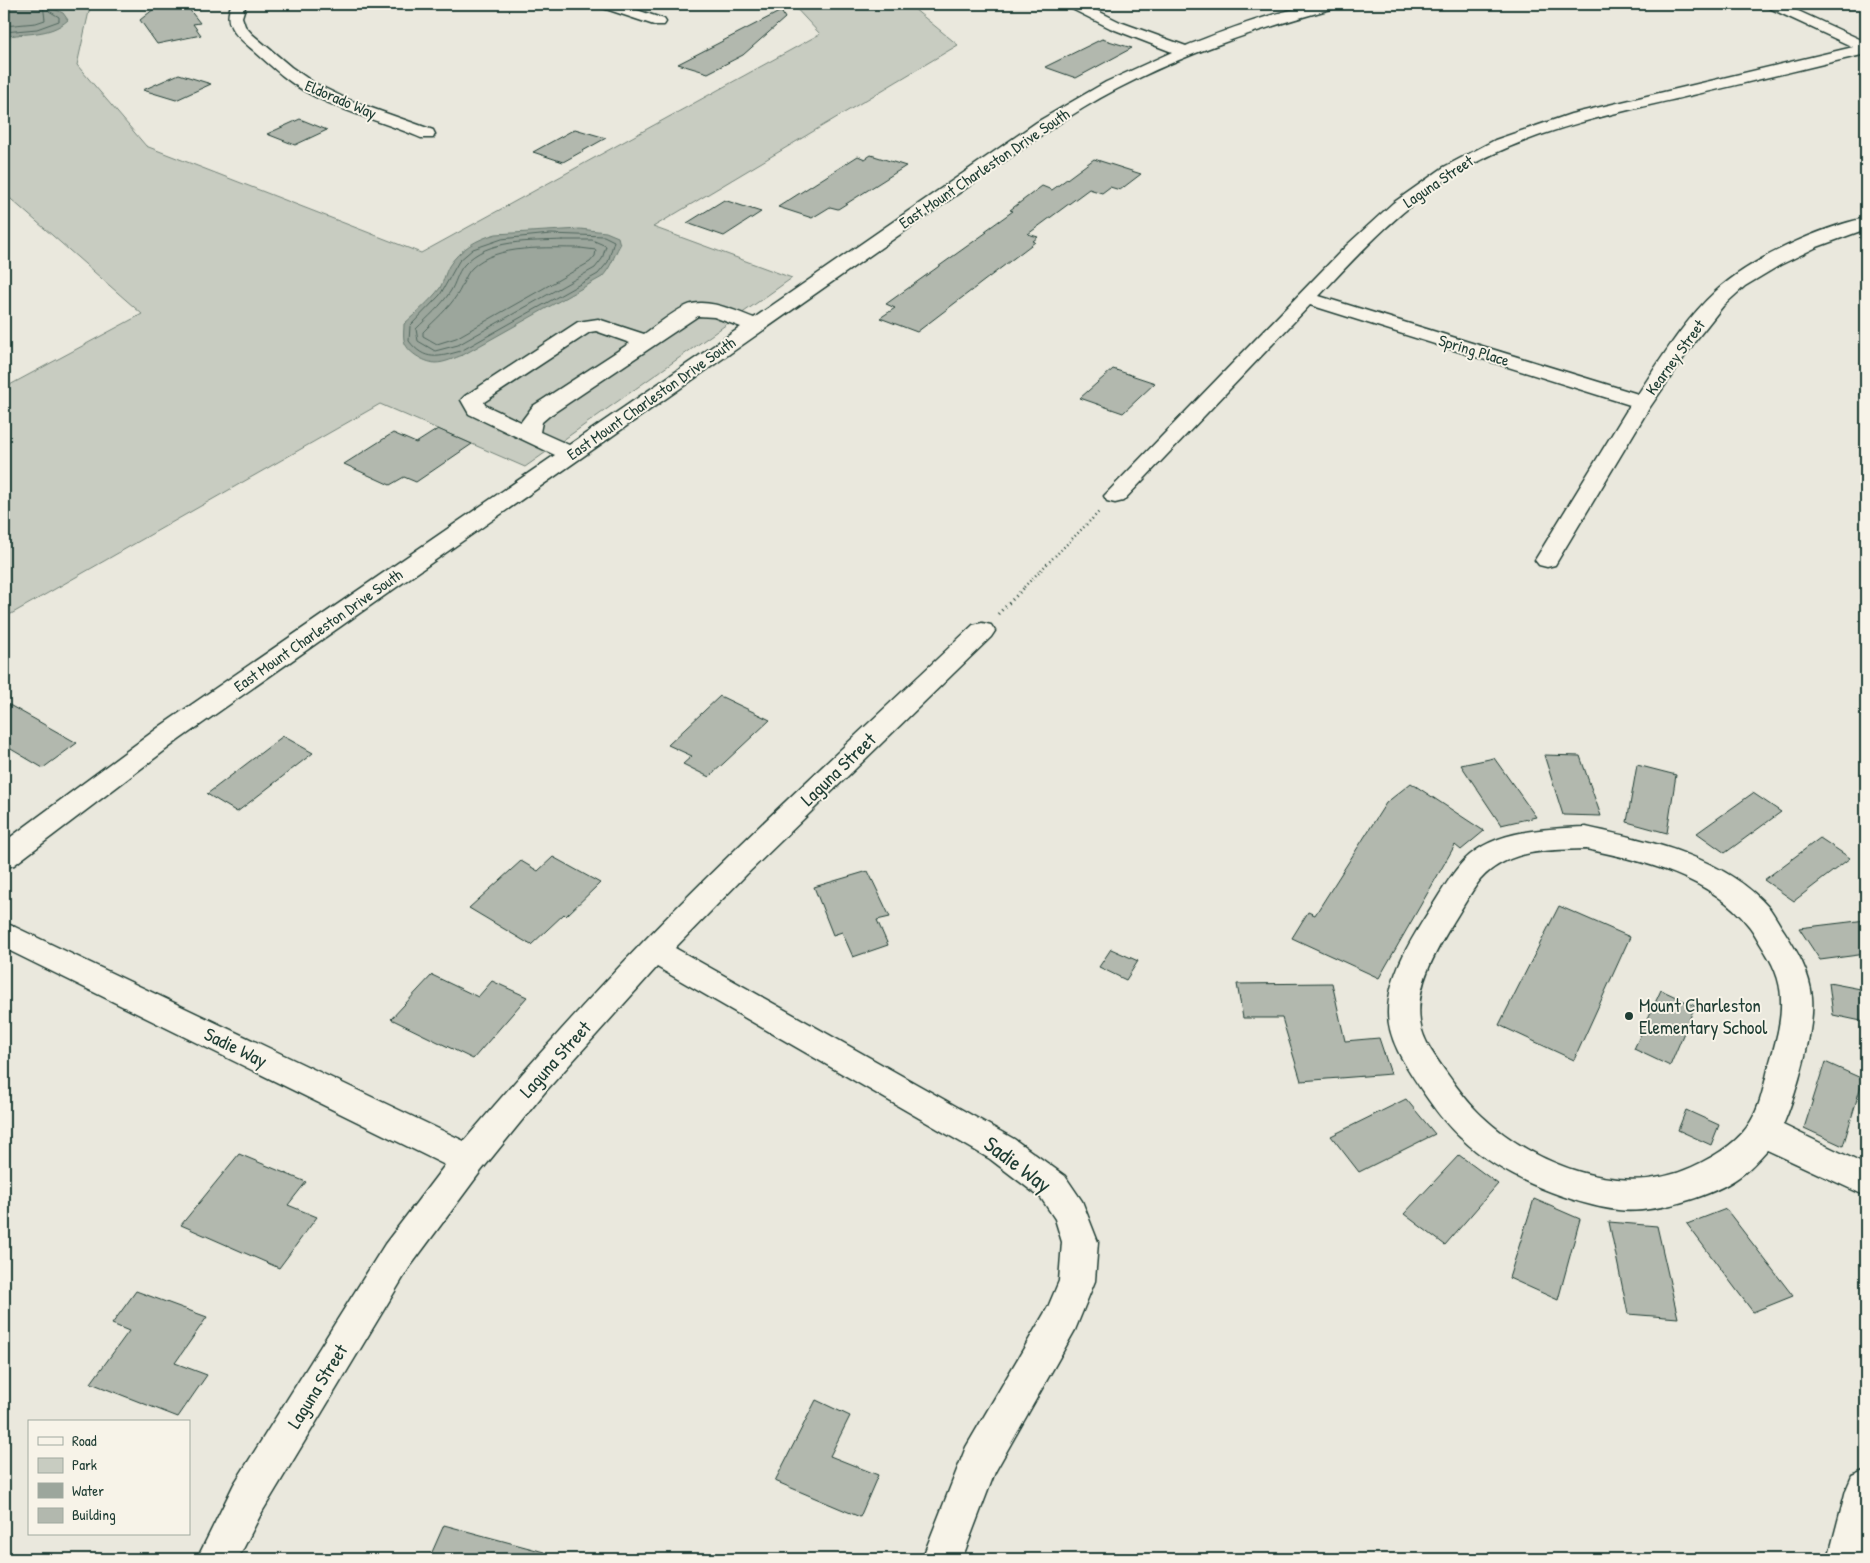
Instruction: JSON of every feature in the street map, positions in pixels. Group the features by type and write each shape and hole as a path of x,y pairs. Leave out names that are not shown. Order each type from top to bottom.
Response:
{"street":[{"name":"Eldorado Way","path":"240,4 235,10 235,22 245,36 296,79 316,92 346,105 427,134"},
{"path":"605,4 659,22"},
{"path":"1073,4 1115,25 1187,52"},
{"name":"East Mount Charleston Drive South","path":"4,857 171,732 1043,126 1122,80 1187,52 1277,20 1333,4"},
{"path":"1772,4 1866,48"},
{"name":"Laguna Street","path":"1115,496 1330,271 1410,197 1438,178 1478,155 1535,131 1584,116 1866,48"},
{"name":"Kearney Street","path":"1548,560 1642,402 1701,319 1725,293 1758,271 1800,248 1866,222"},
{"name":"Spring Place","path":"1306,298 1642,402"},
{"path":"529,435 529,426 532,419 541,412 693,310 703,308 756,325"},
{"path":"570,454 477,409 472,400 585,326 598,325 645,341"},
{"name":"Laguna Street","path":"217,1559 248,1498 398,1256 469,1160 534,1082 654,950 744,859 982,631"},
{"path":"1586,838 1636,848 1691,867 1733,894 1758,917 1787,961 1794,980 1797,1006 1782,1082 1763,1132 1726,1167 1696,1182 1671,1191 1620,1195 1589,1189 1536,1169 1501,1150 1472,1128 1448,1101 1408,1040 1404,1013 1408,983 1422,949 1474,867 1497,850 1546,840 1586,838"},
{"name":"Sadie Way","path":"4,935 469,1160"},
{"name":"Sadie Way","path":"654,950 1002,1149 1053,1187 1070,1212 1080,1242 1077,1281 1062,1318 980,1461 942,1559"},
{"path":"1763,1132 1866,1181"},
{"path":"1848,1559 1866,1490"}],"path":[{"path":"982,631 1115,496"}],"green space":[{"path":"4,4 96,4 90,7 77,65 146,146 421,253 820,34 792,4 908,4 958,45 653,227 792,278 525,467 380,404 4,618 4,388 142,314 4,193"}],"water":[{"path":"4,4 53,4 55,6 54,9 63,13 68,20 45,32 4,37"},
{"path":"580,229 606,232 618,237 620,245 602,277 463,355 435,363 416,356 408,349 404,340 404,324 436,293 453,260 470,245 496,234"}],"building":[{"path":"160,4 185,4 200,23 193,24 201,35 157,44 140,20"},
{"path":"781,11 785,18 743,55 708,73 678,64"},
{"path":"1102,39 1132,48 1076,78 1045,67"},
{"path":"179,74 211,84 176,100 143,90"},
{"path":"300,119 327,130 295,145 267,134"},
{"path":"575,129 606,138 563,162 533,152"},
{"path":"871,155 906,166 838,209 830,207 812,218 778,207 858,156 865,159"},
{"path":"1094,159 1141,174 1120,190 1110,187 1102,193 1089,189 1028,234 1038,237 1033,241 1035,242 917,332 880,318 895,308 886,304 987,232 985,231 1013,211 1010,210 1042,186 1052,190"},
{"path":"724,200 761,212 724,236 687,223"},
{"path":"1113,369 1155,383 1123,413 1080,398"},
{"path":"438,429 472,444 416,482 404,477 390,485 344,464 393,433 416,443"},
{"path":"720,696 770,720 709,777 683,764 692,756 668,745"},
{"path":"4,702 77,743 43,768 4,745"},
{"path":"283,736 313,753 237,812 207,794"},
{"path":"1544,755 1580,756 1601,816 1563,815"},
{"path":"1494,758 1536,817 1501,825 1461,765"},
{"path":"1637,765 1676,775 1667,833 1627,822"},
{"path":"1411,783 1484,831 1461,850 1455,845 1379,978 1292,938 1308,912 1315,915 1386,803"},
{"path":"1753,793 1781,812 1725,853 1697,833"},
{"path":"1820,838 1850,858 1794,901 1764,880"},
{"path":"553,857 600,883 566,916 564,914 531,945 469,908 521,861 538,871"},
{"path":"868,871 890,917 877,920 888,945 853,957 842,932 833,935 814,887"},
{"path":"1559,906 1630,937 1574,1060 1499,1025"},
{"path":"1866,920 1866,954 1820,960 1799,928"},
{"path":"1111,949 1138,961 1126,980 1099,967"},
{"path":"432,975 478,997 492,981 527,997 473,1059 391,1019"},
{"path":"1332,983 1345,1041 1379,1038 1391,1074 1301,1081 1282,1018 1243,1018 1237,984"},
{"path":"1829,983 1866,990 1866,1022 1833,1015"},
{"path":"1661,990 1695,1006 1670,1066 1634,1049"},
{"path":"1825,1062 1863,1079 1843,1146 1804,1128"},
{"path":"1406,1099 1435,1134 1359,1172 1331,1136"},
{"path":"1686,1110 1719,1125 1711,1145 1678,1130"},
{"path":"239,1154 306,1182 288,1205 317,1217 279,1268 181,1225"},
{"path":"1459,1155 1498,1184 1445,1245 1404,1214"},
{"path":"1534,1199 1580,1219 1558,1300 1509,1278"},
{"path":"1726,1209 1793,1296 1753,1312 1687,1224"},
{"path":"1609,1222 1657,1226 1678,1318 1628,1314"},
{"path":"136,1291 207,1317 175,1363 207,1375 178,1417 91,1383 129,1331 112,1324"},
{"path":"816,1400 850,1416 830,1456 878,1475 860,1517 775,1481"},
{"path":"444,1525 544,1552 543,1559 429,1559"}],"place":[{"name":"Mount Charleston Elementary School","path":"1629,1016"}]}
